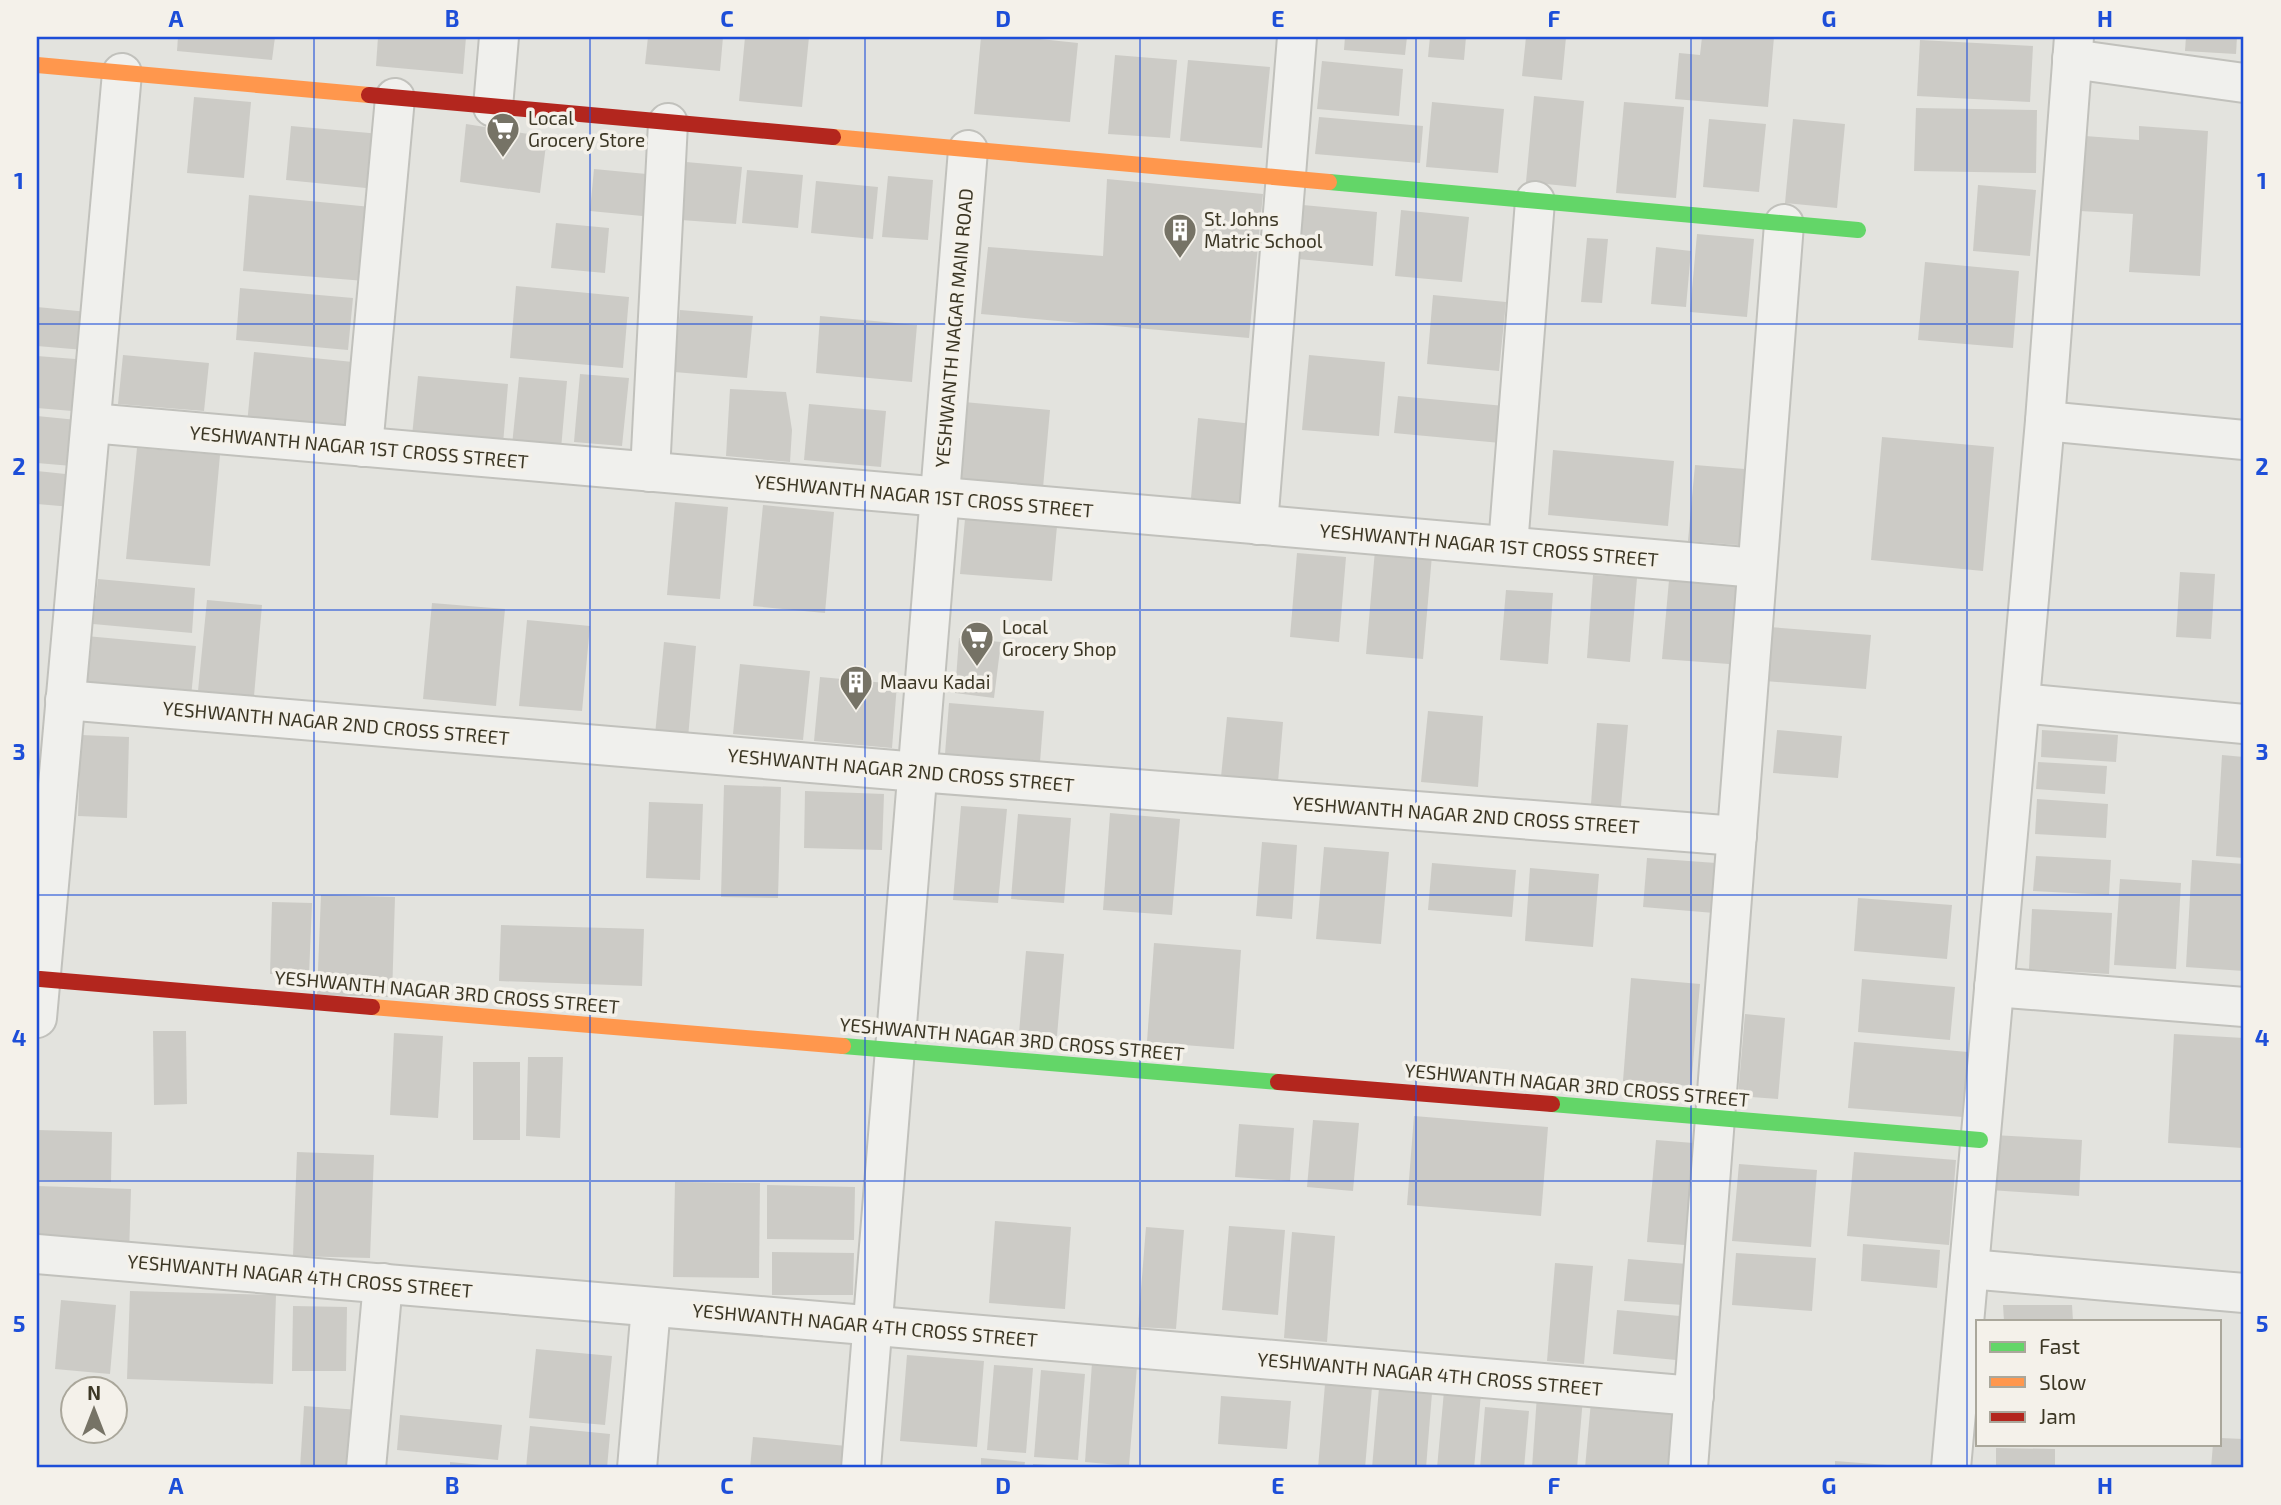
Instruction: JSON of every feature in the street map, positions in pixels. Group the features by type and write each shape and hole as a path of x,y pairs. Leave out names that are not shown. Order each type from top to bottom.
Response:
{"street":[{"path":"494,107 499,37"},
{"path":"1258,525 1297,37"},
{"path":"1951,1468 2045,421 2073,48 2244,83"},
{"path":"37,65 1858,230"},
{"path":"37,1018 122,73"},
{"path":"363,447 395,98"},
{"path":"650,472 668,123"},
{"name":"YESHWANTH NAGAR MAIN ROAD","path":"861,1468 968,150"},
{"path":"1508,546 1535,201"},
{"path":"1688,1468 1784,224"},
{"path":"2045,421 2244,440"},
{"name":"YESHWANTH NAGAR 1ST CROSS STREET","path":"90,424 1757,568"},
{"name":"YESHWANTH NAGAR 2ND CROSS STREET","path":"65,700 918,772 1737,836"},
{"path":"2020,704 2244,724"},
{"name":"YESHWANTH NAGAR 3RD CROSS STREET","path":"40,979 1980,1140"},
{"path":"1994,987 2244,1007"},
{"name":"YESHWANTH NAGAR 4TH CROSS STREET","path":"37,1254 1694,1396"},
{"path":"1969,1269 2244,1293"},
{"path":"366,1468 383,1283"},
{"path":"637,1468 651,1307"}],"building":[{"path":"178,37 275,37 272,60 177,51"},
{"path":"378,37 466,37 463,74 376,66"},
{"path":"648,37 723,37 720,71 645,64"},
{"path":"745,37 809,37 802,107 739,101"},
{"path":"981,37 1021,37 1078,43 1070,122 974,114"},
{"path":"1345,37 1407,37 1405,55 1344,50"},
{"path":"1430,37 1466,37 1464,60 1428,57"},
{"path":"1526,37 1566,37 1562,80 1522,76"},
{"path":"1702,37 1774,37 1768,107 1675,99 1679,53 1700,55"},
{"path":"2186,37 2237,37 2236,54 2185,51"},
{"path":"1920,40 2033,46 2030,102 1917,96"},
{"path":"1115,55 1177,60 1170,138 1108,134"},
{"path":"1188,60 1270,67 1262,148 1180,141"},
{"path":"1322,61 1403,69 1399,116 1317,109"},
{"path":"1534,96 1584,101 1576,187 1526,182"},
{"path":"194,97 251,102 244,178 187,173"},
{"path":"1432,102 1504,109 1498,173 1426,167"},
{"path":"1624,102 1684,107 1676,198 1616,193"},
{"path":"1916,108 2037,110 2036,173 1914,171"},
{"path":"1319,117 1423,126 1420,163 1315,154"},
{"path":"1709,119 1766,124 1759,192 1703,187"},
{"path":"1793,119 1845,124 1837,208 1785,203"},
{"name":"Local Grocery Store","path":"466,124 547,137 540,193 460,182"},
{"path":"291,126 392,135 386,190 286,180"},
{"path":"2139,126 2208,131 2200,276 2129,272 2133,214 2080,211 2085,136 2139,140"},
{"path":"686,162 742,167 736,224 681,220"},
{"path":"594,169 657,175 653,217 590,211"},
{"path":"747,170 803,175 798,228 742,223"},
{"path":"888,176 933,180 928,240 882,237"},
{"name":"St. Johns Matric School","path":"1107,179 1263,194 1249,338 981,314 988,247 1103,256"},
{"path":"816,181 878,187 873,239 811,233"},
{"path":"1978,185 2036,190 2030,256 1973,251"},
{"path":"249,195 371,207 365,281 243,271"},
{"path":"1303,205 1377,212 1373,266 1298,259"},
{"path":"1401,210 1469,217 1462,282 1395,276"},
{"path":"556,223 609,228 605,273 551,268"},
{"path":"1697,234 1754,239 1747,317 1690,312"},
{"path":"1587,238 1608,239 1602,303 1581,302"},
{"path":"1656,247 1691,251 1686,307 1651,304"},
{"path":"1925,262 2019,271 2013,348 1918,340"},
{"path":"516,286 629,297 623,368 510,358"},
{"path":"240,288 353,298 348,350 236,340"},
{"path":"1433,295 1506,302 1499,371 1427,364"},
{"path":"37,307 88,312 84,350 37,346"},
{"path":"680,310 753,316 747,378 674,372"},
{"path":"820,316 917,325 912,382 816,373"},
{"path":"254,352 353,362 346,433 247,424"},
{"path":"123,355 209,363 204,411 118,404"},
{"path":"1309,355 1385,362 1379,436 1302,430"},
{"path":"37,356 88,360 84,412 37,408"},
{"path":"580,374 629,378 622,446 574,442"},
{"path":"418,376 508,384 503,444 412,436"},
{"path":"519,377 567,381 561,449 512,445"},
{"path":"730,389 786,392 792,430 790,462 726,456"},
{"path":"1398,396 1515,407 1511,444 1394,433"},
{"path":"964,402 1050,410 1042,499 956,492"},
{"path":"809,404 886,411 881,467 804,460"},
{"path":"37,416 77,420 72,466 37,463"},
{"path":"1198,418 1253,424 1245,503 1191,498"},
{"path":"1882,437 1994,447 1983,571 1871,560"},
{"path":"137,448 220,455 210,566 126,559"},
{"path":"1553,450 1674,461 1668,526 1548,515"},
{"path":"1695,465 1757,470 1750,546 1688,541"},
{"path":"37,471 75,475 72,507 37,504"},
{"path":"675,502 728,507 720,599 667,595"},
{"path":"763,505 834,512 825,613 753,606"},
{"path":"965,519 1057,526 1052,581 960,574"},
{"path":"1375,550 1432,555 1423,659 1366,654"},
{"path":"1297,553 1346,557 1339,642 1290,637"},
{"path":"2180,572 2215,574 2211,639 2176,637"},
{"path":"1593,575 1637,578 1630,662 1587,658"},
{"path":"98,579 195,588 192,633 93,624"},
{"path":"1669,580 1736,585 1729,664 1662,659"},
{"path":"1506,590 1553,593 1548,664 1500,660"},
{"path":"207,600 262,605 254,696 198,691"},
{"path":"432,603 505,609 496,706 423,699"},
{"path":"527,620 590,626 582,711 519,706"},
{"path":"1769,627 1871,635 1866,689 1765,681"},
{"path":"86,636 196,646 191,697 81,687"},
{"name":"Local Grocery Shop","path":"959,638 1001,642 994,698 955,693"},
{"path":"664,642 696,646 688,738 655,735"},
{"path":"740,664 810,671 803,740 733,734"},
{"name":"Maavu Kadai","path":"820,677 897,684 892,748 814,741"},
{"path":"949,703 1044,711 1040,762 945,754"},
{"path":"1428,711 1483,716 1478,787 1421,782"},
{"path":"1227,717 1283,722 1278,782 1221,777"},
{"path":"1597,723 1628,725 1621,806 1591,804"},
{"path":"1777,730 1842,736 1838,778 1773,773"},
{"path":"2042,730 2118,735 2116,762 2041,757"},
{"path":"81,735 129,737 127,818 78,816"},
{"path":"2222,755 2244,757 2244,858 2216,856"},
{"path":"2038,762 2107,766 2105,794 2036,789"},
{"path":"724,785 781,787 778,898 721,897"},
{"path":"805,791 884,794 882,850 804,848"},
{"path":"2037,799 2108,804 2106,838 2035,834"},
{"path":"649,802 703,804 700,880 646,878"},
{"path":"961,806 1007,809 998,903 953,900"},
{"path":"1110,813 1180,819 1172,915 1103,910"},
{"path":"1018,814 1071,818 1064,903 1011,899"},
{"path":"1262,842 1297,845 1292,919 1256,916"},
{"path":"1324,847 1389,852 1381,944 1316,939"},
{"path":"2036,856 2111,860 2109,895 2033,891"},
{"path":"1647,858 1730,864 1726,914 1643,907"},
{"path":"2192,860 2244,864 2244,971 2186,967"},
{"path":"1432,863 1516,870 1512,917 1428,910"},
{"path":"1530,868 1599,874 1593,947 1525,941"},
{"path":"2120,879 2181,883 2176,969 2114,965"},
{"path":"321,895 395,897 392,997 317,995"},
{"path":"1858,898 1952,905 1947,959 1854,951"},
{"path":"272,902 312,903 309,975 270,974"},
{"path":"2032,909 2112,913 2109,974 2029,969"},
{"path":"501,925 644,929 642,986 499,981"},
{"path":"1154,943 1241,950 1234,1049 1147,1042"},
{"path":"1026,951 1064,954 1057,1036 1019,1033"},
{"path":"1631,978 1700,984 1691,1086 1623,1081"},
{"path":"1862,979 1955,987 1950,1040 1858,1032"},
{"path":"1745,1014 1785,1018 1778,1099 1738,1096"},
{"path":"153,1031 186,1031 187,1104 154,1105"},
{"path":"394,1033 443,1036 438,1118 390,1115"},
{"path":"2174,1034 2244,1038 2242,1148 2168,1143"},
{"path":"1854,1042 1968,1052 1963,1117 1848,1108"},
{"path":"528,1057 563,1057 560,1138 526,1136"},
{"path":"473,1062 520,1062 520,1140 473,1140"},
{"path":"1414,1116 1548,1127 1541,1216 1407,1205"},
{"path":"1313,1120 1359,1123 1353,1191 1307,1187"},
{"path":"1239,1124 1294,1128 1290,1181 1235,1177"},
{"path":"37,1130 112,1132 111,1182 37,1180"},
{"path":"1993,1135 2082,1140 2079,1196 1990,1190"},
{"path":"1656,1140 1706,1144 1697,1246 1647,1242"},
{"path":"297,1152 374,1155 370,1258 293,1256"},
{"path":"1854,1152 1956,1160 1949,1245 1847,1236"},
{"path":"1739,1164 1817,1170 1811,1247 1732,1241"},
{"path":"675,1182 760,1183 759,1278 673,1277"},
{"path":"767,1185 855,1187 854,1240 767,1239"},
{"path":"37,1186 131,1189 129,1255 37,1252"},
{"path":"995,1221 1071,1227 1065,1309 989,1303"},
{"path":"1229,1226 1285,1230 1278,1315 1222,1310"},
{"path":"1146,1227 1184,1230 1176,1329 1138,1327"},
{"path":"1292,1232 1335,1236 1327,1342 1284,1338"},
{"path":"1863,1244 1940,1250 1937,1288 1861,1281"},
{"path":"772,1252 854,1253 853,1295 772,1295"},
{"path":"1736,1253 1816,1258 1812,1311 1732,1305"},
{"path":"1628,1259 1687,1264 1683,1305 1624,1301"},
{"path":"1555,1263 1593,1266 1584,1364 1547,1361"},
{"path":"130,1291 276,1295 273,1384 130,1379 130,1376 127,1376"},
{"path":"61,1300 116,1305 110,1374 55,1369"},
{"path":"2003,1305 2072,1305 2073,1320 2004,1320"},
{"path":"293,1306 347,1307 346,1371 292,1371"},
{"path":"1617,1310 1690,1317 1687,1361 1613,1354"},
{"path":"536,1349 612,1356 605,1425 529,1418"},
{"path":"907,1355 984,1361 977,1447 900,1441"},
{"path":"1092,1363 1137,1366 1129,1466 1085,1462"},
{"path":"994,1365 1033,1368 1026,1453 987,1450"},
{"path":"1041,1370 1085,1374 1078,1460 1034,1457"},
{"path":"1325,1384 1372,1387 1365,1468 1318,1468"},
{"path":"1379,1388 1432,1393 1426,1468 1372,1468"},
{"path":"1444,1391 1481,1394 1474,1468 1437,1468"},
{"path":"1537,1395 1583,1398 1577,1468 1532,1468"},
{"path":"1221,1396 1291,1401 1287,1449 1218,1444"},
{"path":"1591,1401 1689,1409 1684,1468 1585,1468"},
{"path":"304,1406 360,1410 356,1468 300,1468"},
{"path":"1485,1407 1529,1411 1524,1468 1480,1468"},
{"path":"400,1415 502,1425 498,1460 397,1450"},
{"path":"530,1426 610,1434 607,1468 526,1468"},
{"path":"753,1437 857,1447 855,1468 750,1468"},
{"path":"2222,1438 2244,1439 2244,1468 2211,1468 2213,1446 2222,1446"},
{"path":"1996,1448 2055,1449 2055,1468 1996,1468"},
{"path":"981,1458 1025,1462 1024,1468 981,1468"},
{"path":"1835,1461 1900,1466 1900,1468 1835,1468"},
{"path":"450,1462 493,1466 493,1468 450,1468"},
{"path":"1033,1464 1062,1466 1062,1468 1033,1468"}],"traffic: fast":[{"path":"1329,182 1858,230"},
{"path":"843,1046 1278,1082"},
{"path":"1552,1104 1980,1140"}],"traffic: slow":[{"path":"37,65 369,95"},
{"path":"833,137 1329,182"},
{"path":"372,1007 843,1046"}],"traffic: jam":[{"path":"369,95 833,137"},
{"path":"40,979 372,1007"},
{"path":"1278,1082 1552,1104"}],"place":[{"name":"Local Grocery Store","path":"503,159"},
{"name":"St. Johns Matric School","path":"1180,260"},
{"name":"Local Grocery Shop","path":"977,668"},
{"name":"Maavu Kadai","path":"856,712"}]}
